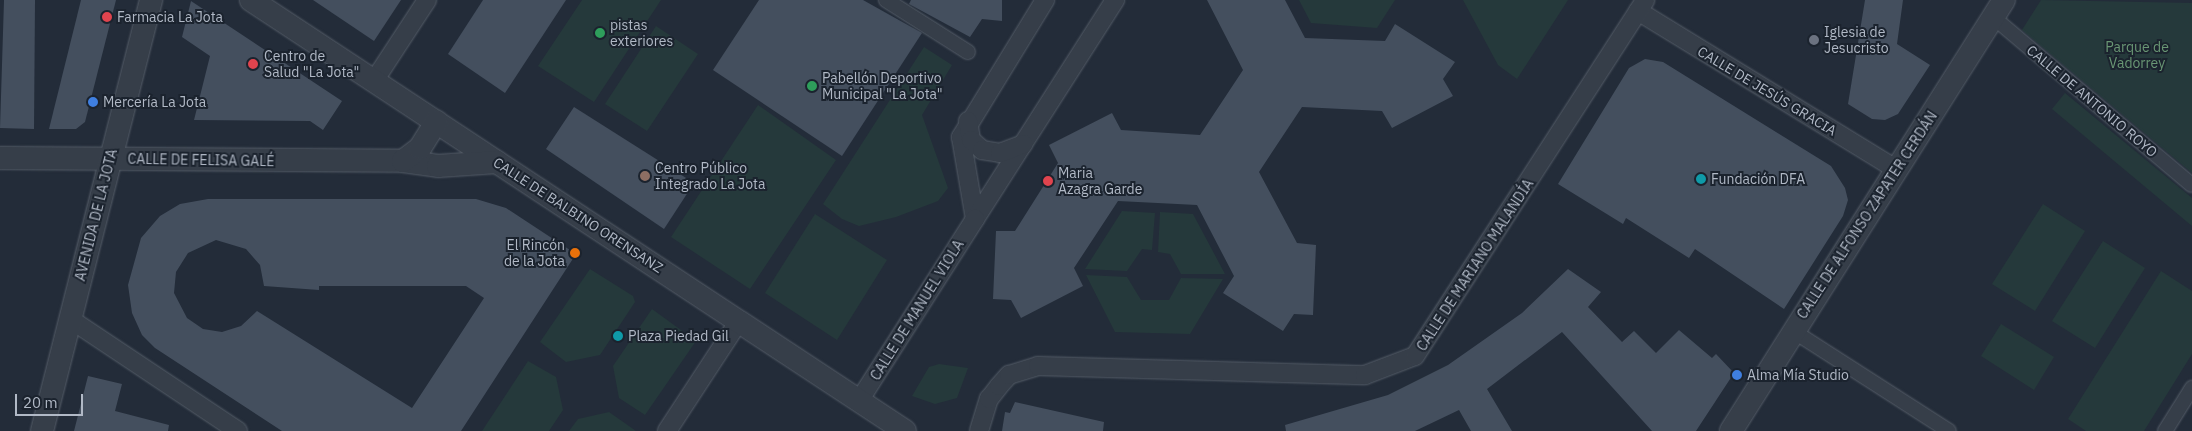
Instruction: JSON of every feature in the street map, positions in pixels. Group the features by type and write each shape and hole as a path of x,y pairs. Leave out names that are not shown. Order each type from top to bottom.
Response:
{"street":[{"name":"AVENIDA DE LA JOTA","path":"42,431 151,0"},
{"name":"CALLE DE BALBINO ORENSANZ","path":"251,0 905,431"},
{"path":"374,81 427,0"},
{"path":"886,0 968,52"},
{"path":"975,219 974,193 960,149 968,120 1045,0"},
{"name":"CALLE DE MANUEL VIOLA","path":"859,401 1115,0"},
{"name":"CALLE DE JESÚS GRACIA","path":"1641,5 1897,170"},
{"name":"CALLE DE MARIANO MALANDÍA","path":"979,431 989,399 1004,381 1038,366 1365,375 1415,356 1641,5"},
{"name":"CALLE DE ALFONSO ZAPATER CERDÁN","path":"1731,431 1998,8"},
{"name":"CALLE DE ANTONIO ROYO","path":"1998,8 2192,185"},
{"path":"968,120 971,140 982,150 1000,153 1023,144"},
{"path":"403,161 420,148 436,122"},
{"name":"CALLE DE FELISA GALÉ","path":"0,158 403,161 438,166 497,162"},
{"path":"70,319 238,431"},
{"path":"667,431 739,322"},
{"path":"1793,331 1950,431"},
{"path":"2165,431 2192,388"}],"green space":[{"name":"pistas exteriores","path":"582,0 661,0 594,102 538,66"},
{"path":"1299,0 1395,0 1377,28 1311,23"},
{"path":"1463,0 1568,0 1517,79 1498,65"},
{"name":"Parque de Vadorrey","path":"2041,0 2192,3 2192,173 2022,30"},
{"path":"656,26 698,54 647,131 605,104"},
{"path":"924,47 952,65 922,115 948,188 938,201 896,217 859,226 842,219 823,204"},
{"path":"2065,93 2192,198 2192,226 2052,109"},
{"path":"758,105 836,160 750,289 671,237"},
{"path":"2043,204 2085,231 2035,311 1992,284"},
{"path":"1122,211 1155,213 1152,250 1142,249 1127,271 1085,269"},
{"path":"1160,212 1193,214 1225,274 1181,274 1170,254 1158,252"},
{"path":"815,214 887,260 837,340 765,293"},
{"path":"2103,241 2145,268 2095,348 2052,321"},
{"path":"590,269 633,296 635,302 600,355 566,362 540,342"},
{"path":"2161,271 2192,291 2192,354 2144,431 2086,431 2068,419"},
{"path":"1086,275 1127,277 1141,300 1169,300 1181,278 1223,279 1190,334 1115,332"},
{"path":"652,309 696,341 645,415 619,398 613,366"},
{"path":"2001,324 2054,357 2034,390 1981,356"},
{"path":"528,361 556,377 563,410 549,431 482,431"},
{"path":"939,364 968,368 957,398 935,404 912,396 929,367"},
{"path":"609,412 636,431 569,431 578,419"}],"building":[{"path":"4,0 35,0 34,129 0,128"},
{"path":"81,0 116,0 85,122 76,129 49,129"},
{"path":"313,0 401,0 374,41"},
{"path":"483,0 566,0 505,93 448,54"},
{"name":"Pabellón Deportivo Municipal \"La Jota\"","path":"759,0 863,0 922,33 842,156 713,70"},
{"path":"911,0 1002,0 1002,21 982,19 970,37 909,4"},
{"path":"1207,0 1285,0 1305,38 1385,41 1395,24 1455,62 1443,79 1453,96 1392,128 1382,111 1302,107 1259,172 1297,243 1316,245 1313,315 1294,314 1283,331 1223,293 1234,276 1197,205 1118,201 1074,268 1083,286 1021,318 1011,300 993,299 996,231 1015,231 1058,163 1049,145 1112,113 1121,130 1200,135 1243,70"},
{"path":"1865,0 1903,0 1897,44 1930,65 1898,114 1885,120 1872,119 1848,104"},
{"name":"Centro de Salud \"La Jota\"","path":"191,1 342,101 323,130 310,121 194,120 210,56 182,37"},
{"name":"Fundación DFA","path":"1645,59 1663,62 1831,166 1845,188 1848,200 1843,216 1784,309 1695,249 1689,258 1626,218 1623,224 1558,184 1629,68"},
{"path":"574,107 694,183 664,229 546,149"},
{"path":"208,199 476,199 506,208 576,254 461,431 282,431 155,348 142,335 132,313 128,285 141,238 160,216 180,204","holes":["216,240 246,249 260,265 264,286 319,290 319,286 466,286 484,298 412,408 257,311 241,326 222,332 203,329 187,318 174,293 176,272 188,253"]},
{"path":"1568,269 1601,292 1588,307 1622,342 1634,331 1656,353 1679,330 1712,358 1716,354 1734,373 1696,431 1652,431 1562,332 1487,389 1512,431 1471,431 1459,410 1415,431 1286,431 1285,425 1388,395 1448,365 1522,313"},
{"path":"88,376 122,384 115,411 169,425 168,431 74,431"},
{"path":"1015,402 1104,422 1103,431 1002,431 1005,412 1010,413"}],"place":[{"name":"Farmacia La Jota","path":"107,17"},
{"name":"pistas exteriores","path":"600,33"},
{"name":"Iglesia de Jesucristo","path":"1814,40"},
{"name":"Centro de Salud \"La Jota\"","path":"253,64"},
{"name":"Pabellón Deportivo Municipal \"La Jota\"","path":"812,86"},
{"name":"Mercería La Jota","path":"93,102"},
{"name":"Centro Público Integrado La Jota","path":"645,176"},
{"name":"Fundación DFA","path":"1701,179"},
{"name":"Maria Azagra Garde","path":"1048,181"},
{"name":"El Rincón de la Jota","path":"575,253"},
{"name":"Plaza Piedad Gil","path":"618,336"},
{"name":"Alma Mía Studio","path":"1737,375"}]}
